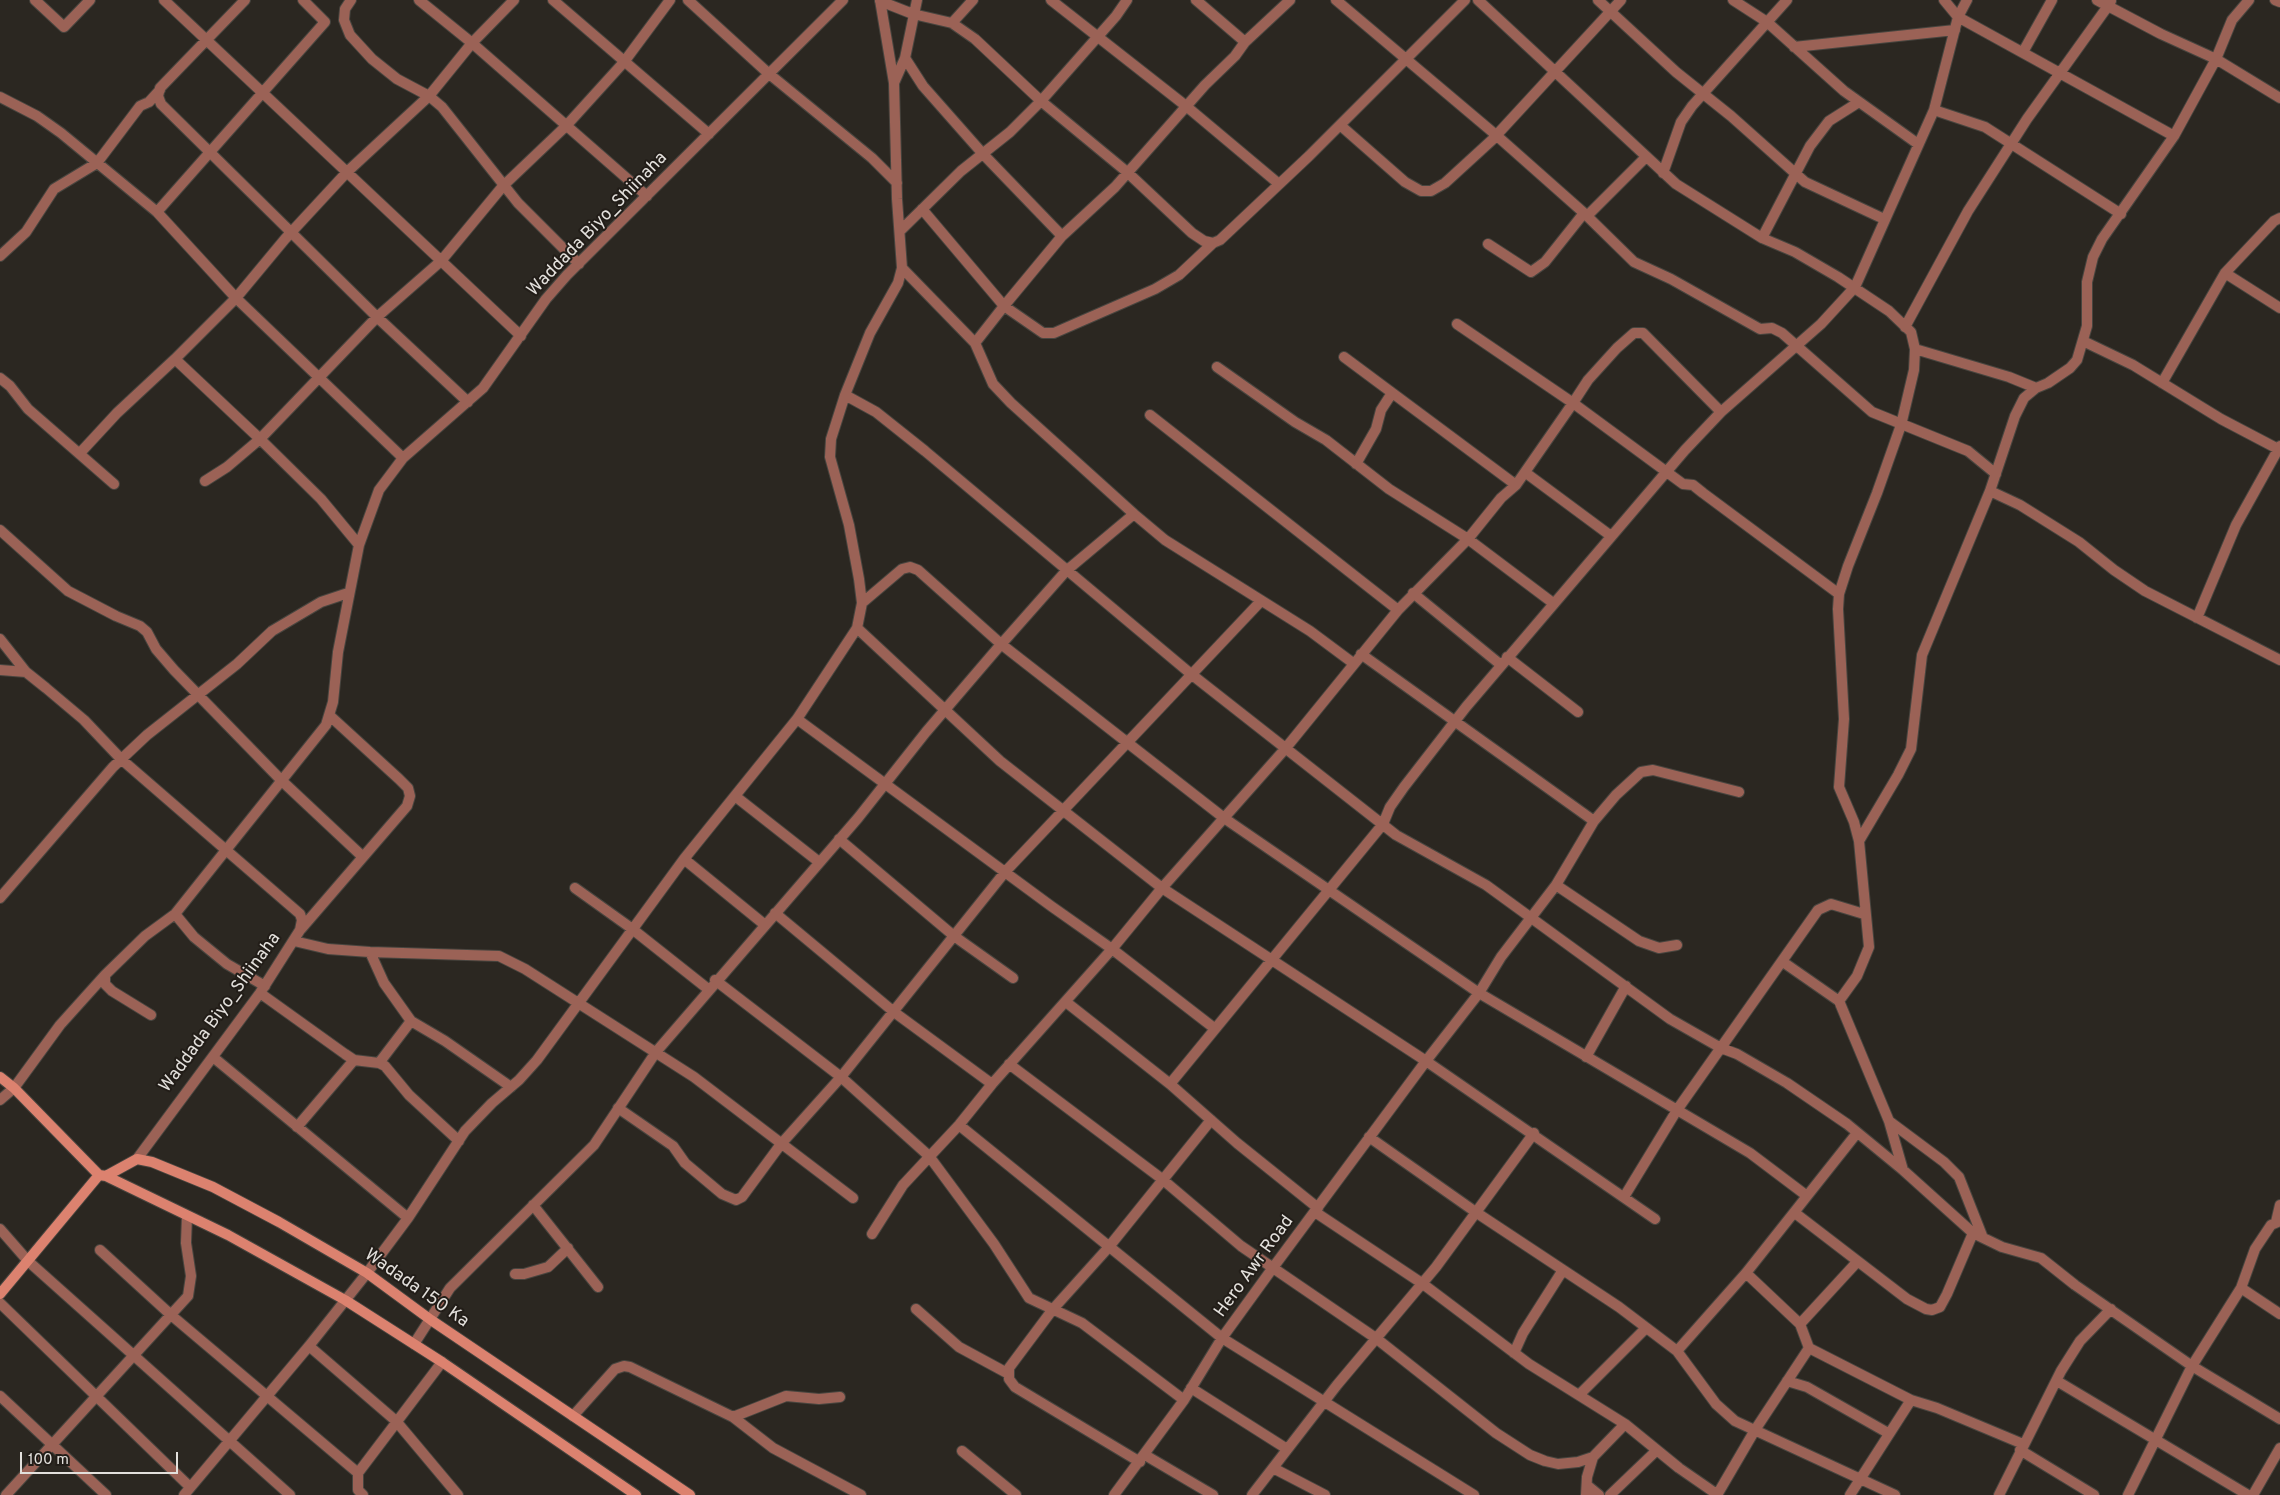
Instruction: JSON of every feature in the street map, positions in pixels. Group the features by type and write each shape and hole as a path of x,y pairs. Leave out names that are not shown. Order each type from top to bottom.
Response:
{"street":[{"path":"35,0 64,26 90,0"},
{"path":"164,0 521,336"},
{"path":"0,256 26,232 54,189 97,163 140,106 149,102 245,0"},
{"path":"157,212 325,22 303,0"},
{"path":"351,0 345,9 344,20 350,35 372,58 397,79 430,96 460,127 504,186 534,221 579,264"},
{"path":"419,0 472,43 647,196"},
{"path":"80,453 117,413 176,359 236,298 292,231 347,172 430,96 472,43 514,0"},
{"path":"553,0 709,134"},
{"path":"204,481 227,467 260,439 321,378 377,317 440,261 504,186 566,126 624,62 670,0"},
{"path":"688,0 768,73 872,158 897,183"},
{"name":"Waddada Biyo_Shiinaha","path":"137,1160 263,989 300,930 302,920 300,914 226,850 326,724 333,702 348,593 359,545 379,490 402,458 483,388 546,299 579,264 768,73 844,0"},
{"path":"880,0 913,14 952,23 975,38 1041,101 1127,172 1192,233 1204,241 1213,242 1220,240 1279,184 1464,0"},
{"path":"0,1303 187,1491 309,1346 367,1273 408,1218 459,1141 477,1118 537,1060 684,859 736,796 796,718 857,628 862,603 859,579 848,525 830,457 831,438 845,395 870,333 898,283 902,268 894,83 880,0"},
{"path":"894,83 904,58 917,0"},
{"path":"952,23 973,0"},
{"path":"1051,0 1186,106 1279,184"},
{"path":"900,231 961,171 1010,132 1041,101 1127,0"},
{"path":"1196,0 1244,42"},
{"path":"975,343 1062,236 1115,187 1186,106 1235,56 1244,42 1290,0"},
{"path":"1336,0 1496,135 1634,262 1665,276 1760,328 1772,328 1798,345 1872,412 1901,426 1968,451 1996,474"},
{"path":"1478,0 1663,174 1701,201 1762,238 1795,252 1855,287 1889,311 1911,332 1915,349 1914,370 1901,426 1839,594 1844,719 1839,787 1854,822 1859,841 1864,914 1869,948 1857,976 1839,1001"},
{"path":"1598,0 1702,95 1731,116 1805,182 1884,219"},
{"path":"1340,125 1405,182 1421,191 1431,191 1445,183 1496,135 1621,0"},
{"path":"1733,0 1767,22 1859,102 1918,144"},
{"path":"1663,174 1681,122 1702,95 1787,0"},
{"path":"1944,0 1958,17 2174,136"},
{"path":"1170,1084 1383,824 1390,807 1454,722 1610,536 1666,471 1721,412 1821,324 1855,287 1934,110 1958,17 1967,0"},
{"path":"2023,52 2052,0"},
{"path":"2097,0 2110,3 2161,34 2216,59 2280,98"},
{"path":"1859,841 1911,749 1922,655 1990,490 2015,416 2024,398 2036,388 2048,383 2070,368 2077,360 2087,326 2087,282 2092,257 2102,239 2174,136 2216,59 2232,20 2249,0"},
{"path":"2275,0 2280,2"},
{"path":"1905,327 1968,211 2060,72 2110,3"},
{"path":"1794,47 1955,30"},
{"path":"904,58 923,86 983,154 1062,236"},
{"path":"160,90 158,96 161,104 292,231 377,317 468,402"},
{"path":"0,97 37,116 157,212 236,298 402,458"},
{"path":"1762,238 1810,146 1828,121 1859,102"},
{"path":"1934,110 1985,127 2121,214"},
{"path":"1488,244 1531,272 1545,262 1585,215 1646,157"},
{"path":"922,209 1004,306 1043,333 1054,333 1171,280 1179,275 1213,242"},
{"path":"2162,383 2225,273 2274,221 2280,218"},
{"path":"902,268 975,343 993,384 1011,403 1134,514 1165,540 1330,644 1353,664"},
{"path":"2225,273 2280,308"},
{"path":"1457,324 1573,403 1683,484 1693,485 1839,594"},
{"path":"872,1234 903,1185 959,1125 1009,1064 1066,1002 1162,888 1284,749 1398,610 1468,539 1501,498 1516,485 1588,380 1617,348 1634,334 1643,333 1721,412"},
{"path":"2082,341 2133,365 2279,448 2236,525 2197,618"},
{"path":"1915,349 2009,377 2036,388"},
{"path":"1344,357 1516,485"},
{"path":"176,359 321,499 359,545"},
{"path":"1217,367 1295,422 1326,440 1389,489 1468,539 1553,603"},
{"path":"0,378 10,386 28,409 114,484"},
{"path":"1356,464 1376,429 1381,410 1392,393"},
{"path":"845,395 876,412 925,450 970,486 1066,571 1190,674 1284,749 1404,839 1486,885 1670,1019 1787,1083 1858,1133 1903,1170 1973,1233 2002,1247 2040,1258 2075,1286 2110,1308 2192,1366 2280,1419"},
{"path":"1150,415 1398,610"},
{"path":"1526,473 1610,536"},
{"path":"1990,490 2020,505 2079,542 2114,570 2145,591 2280,660"},
{"path":"414,1344 450,1288 594,1145 656,1052 715,980 839,839 884,782 1001,644 1066,571 1134,514"},
{"path":"0,530 68,591 140,626 147,632 164,660 282,781 363,858"},
{"path":"862,603 902,569 910,567 918,570 1001,644 1224,818 1479,993 1750,1153 1807,1196"},
{"path":"0,898 122,759 147,735 200,695 272,631 321,602 348,593"},
{"path":"1413,593 1504,661 1578,712"},
{"path":"618,1108 663,1137 673,1146 685,1163 722,1194 736,1200 742,1197 781,1144 841,1077 1005,872 1128,744 1190,674 1261,600"},
{"path":"857,628 1000,761 1162,888 1534,1133 1655,1219"},
{"path":"0,639 26,672 84,720 122,759 226,850 175,914 145,936 105,975 60,1025 14,1088 0,1100"},
{"path":"1361,654 1594,821"},
{"path":"0,670 26,672"},
{"path":"300,930 407,806 410,791 329,715"},
{"path":"796,718 1005,872 1112,948 1214,1028"},
{"name":"Hero Awr Road","path":"1114,1495 1184,1400 1222,1338 1272,1269 1426,1061 1479,993 1501,957 1556,885 1594,821 1616,795 1641,772 1653,770 1739,792"},
{"path":"736,796 819,862"},
{"path":"839,839 954,936 1013,978"},
{"path":"684,859 765,925"},
{"path":"1556,885 1639,941 1659,948 1677,945"},
{"path":"575,888 632,928 708,990"},
{"path":"1624,1197 1677,1110 1818,910 1831,904 1864,914"},
{"path":"775,913 894,1012 992,1084"},
{"path":"175,914 194,937 227,964 263,989 354,1060 379,1063 389,1070 409,1095 459,1141"},
{"path":"294,941 328,949 499,956 525,969 694,1077 853,1198"},
{"path":"370,952 384,983 412,1021 511,1087"},
{"path":"1783,962 1839,1001 1889,1121 1903,1170"},
{"path":"105,975 105,984 112,991 151,1015"},
{"path":"715,980 841,1077 929,1156 994,1244 1023,1291 1035,1303 1053,1308 1082,1323 1184,1400"},
{"path":"1586,1057 1626,986"},
{"path":"1066,1002 1170,1084 1316,1210 1423,1284 1514,1352 1625,1424 1717,1495 1755,1430 1809,1348"},
{"path":"379,1063 412,1021"},
{"path":"212,1057 408,1218"},
{"path":"297,1127 354,1060"},
{"path":"1009,1064 1162,1179 1235,1241 1272,1269 1377,1339 1496,1432 1530,1455 1558,1464 1578,1462 1593,1457"},
{"path":"0,1077 14,1088 103,1176 228,1236 345,1300 442,1362 636,1495"},
{"path":"1007,1373 1008,1368 1053,1308 1108,1248 1211,1120"},
{"path":"1889,1121 1944,1162 1960,1177 1983,1238"},
{"path":"959,1125 1108,1248 1222,1338 1460,1491 1474,1495"},
{"path":"1252,1495 1323,1403 1423,1284 1534,1133"},
{"path":"1677,1351 1746,1273 1858,1133"},
{"path":"1369,1137 1677,1351 1716,1404 1735,1421 1895,1495"},
{"path":"0,1294 103,1176 137,1160"},
{"name":"Wadada 150 Ka","path":"137,1160 152,1162 213,1187 367,1273 431,1320 690,1495"},
{"path":"533,1205 598,1286"},
{"path":"2128,1495 2192,1366 2241,1288 2255,1249 2271,1225 2278,1221 2280,1205"},
{"path":"1795,1213 1907,1299 1926,1309 1932,1310 1940,1307 1947,1294 1973,1233"},
{"path":"0,1485 8,1494 188,1296 190,1276 186,1243 187,1216"},
{"path":"0,1229 28,1261 290,1495"},
{"path":"515,1274 524,1274 548,1267 568,1248"},
{"path":"100,1250 171,1316 358,1473"},
{"path":"1800,1324 1857,1262"},
{"path":"1514,1352 1523,1333 1563,1270"},
{"path":"1746,1273 1800,1324 1809,1348 1910,1400 1938,1408 2022,1447 2094,1495"},
{"path":"2241,1288 2280,1314"},
{"path":"1999,1495 2057,1380 2080,1341 2110,1308"},
{"path":"916,1309 959,1346 1007,1373 1015,1387 1213,1495"},
{"path":"1579,1395 1646,1328"},
{"path":"309,1346 396,1421 458,1495"},
{"path":"358,1493 358,1473 442,1362"},
{"path":"573,1416 615,1370 624,1366 630,1367 733,1417 773,1448 861,1495"},
{"path":"1788,1380 1807,1387 1888,1433"},
{"path":"2057,1380 2248,1495"},
{"path":"1191,1388 1287,1449"},
{"path":"0,1396 106,1495"},
{"path":"733,1417 786,1396 820,1399 840,1397"},
{"path":"1850,1495 1910,1400"},
{"path":"1599,1495 1587,1491 1587,1476 1593,1457 1625,1424"},
{"path":"2253,1495 2280,1448"},
{"path":"1610,1495 1657,1450"},
{"path":"962,1451 1016,1495"},
{"path":"1274,1468 1325,1495"}]}
